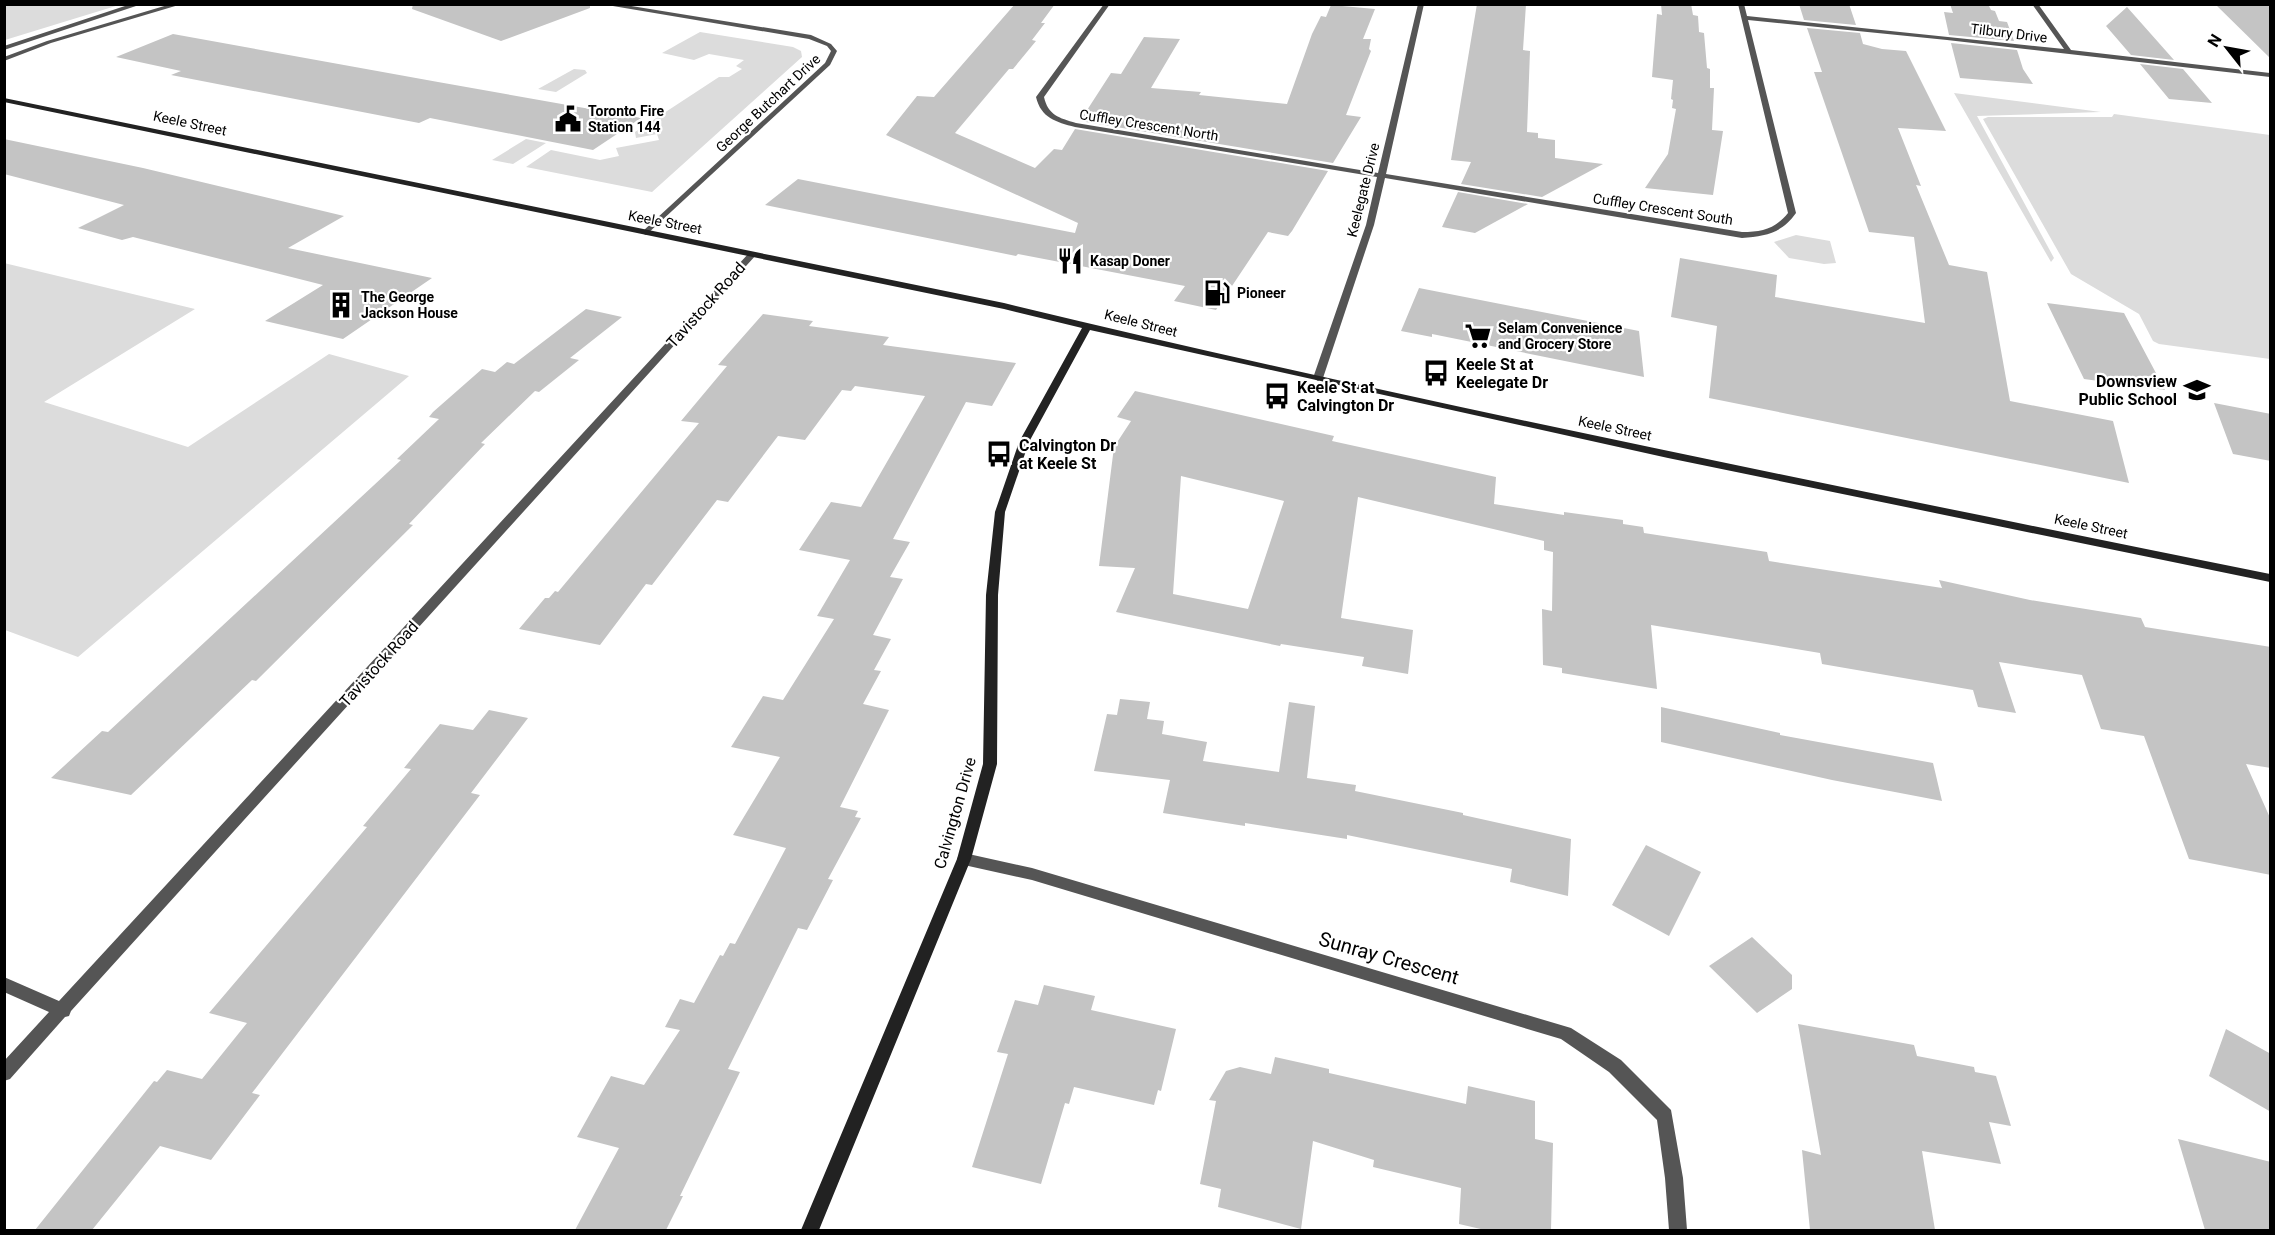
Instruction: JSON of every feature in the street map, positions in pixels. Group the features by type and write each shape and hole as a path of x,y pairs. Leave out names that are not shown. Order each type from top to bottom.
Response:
{"main road":[{"name":"Keele Street","path":"4,100 1088,325 1668,455 2271,579"},
{"name":"Calvington Drive","path":"810,1230 964,859 990,764 992,595 1000,512 1024,442 1088,325"}],"street":[{"path":"4,48 139,4"},
{"path":"4,59 59,39 179,4"},
{"name":"George Butchart Drive","path":"604,4 811,37 829,45 834,51 828,64 646,233"},
{"name":"Cuffley Crescent North","path":"1107,4 1040,97 1041,107 1051,118 1075,125 1381,175"},
{"name":"Keelegate Drive","path":"1318,378 1370,225 1421,4"},
{"name":"Cuffley Crescent South","path":"1381,175 1742,235 1763,234 1783,226 1792,213 1741,4"},
{"path":"2035,4 2069,52"},
{"name":"Tilbury Drive","path":"1744,18 2271,75"},
{"name":"Tavistock Road","path":"4,1073 752,255"},
{"name":"Sunray Crescent","path":"964,859 1032,874 1565,1033 1616,1066 1665,1116 1674,1178 1678,1230"},
{"path":"4,984 63,1011"}],"shaded area":[{"path":"5,4 119,5 5,40"},
{"path":"700,32 793,47 801,51 802,57 652,192 526,167 551,150 600,160 619,156 616,148 659,140 657,134 636,138 635,132 719,77 729,77 742,69 736,66 744,60 709,54 694,60 662,53"},
{"path":"574,69 585,70 587,73 556,92 538,89"},
{"path":"1954,93 2101,112 1977,116 2054,258 2051,262"},
{"name":"Downsview Public School","path":"2114,114 2270,135 2270,359 2159,344 2153,341 2139,314 2071,274 1983,119 1988,117 2112,117"},
{"path":"526,139 546,143 513,164 492,160"},
{"path":"1796,235 1830,241 1836,263 1824,264 1789,258 1774,242"},
{"path":"4,263 195,309 44,402 188,447 329,354 409,376 78,657 5,630"}],"building":[{"path":"413,4 590,4 590,8 501,41 412,9"},
{"path":"1015,4 1055,4 1041,23 1045,23 1032,40 1036,41 955,133 1035,168 1054,149 1062,150 1075,129 1328,171 1288,236 1268,232 1216,310 1174,301 1185,286 1018,254 1016,256 765,205 798,179 1075,233 1078,223 886,135 917,96 934,97"},
{"path":"1477,4 1526,4 1523,50 1530,51 1527,132 1538,133 1538,138 1555,140 1555,158 1603,164 1542,197 1461,184 1471,162 1451,160"},
{"path":"1661,4 1691,4 1693,15 1698,16 1699,32 1704,33 1707,68 1710,69 1710,88 1714,88 1712,130 1723,131 1713,195 1645,188 1668,154 1676,109 1672,108 1673,100 1671,99 1673,80 1652,77 1657,14 1662,15"},
{"path":"1799,4 1849,4 1856,25 1804,20"},
{"path":"1950,4 1989,6 1995,11 1999,21 2007,22 2014,41 1949,35 1944,12 1953,13"},
{"path":"2215,4 2271,4 2271,59"},
{"path":"1331,5 1375,9 1363,39 1371,39 1369,49 1371,51 1346,115 1361,117 1333,163 1080,121 1111,73 1121,74 1144,37 1180,39 1151,88 1201,92 1199,95 1287,104 1312,34 1321,16 1326,17"},
{"path":"2127,7 2174,60 2131,55 2106,26"},
{"path":"1807,28 1860,33 1863,44 1882,49 1906,51 1946,131 1898,128 1921,186 1916,185 1949,265 1987,272 2010,401 2113,421 2129,483 1709,398 1717,326 1671,317 1680,258 1777,275 1775,297 1925,323 1914,237 1869,232 1814,72 1822,72"},
{"path":"173,34 641,118 593,150 430,118 419,123 171,75 181,71 116,57"},
{"path":"1951,43 2017,50 2023,69 2033,84 1960,78"},
{"path":"2140,64 2183,69 2212,103 2169,99"},
{"path":"4,139 143,168 344,216 288,248 432,278 343,339 265,321 323,285 133,237 122,240 78,228 124,205 4,174"},
{"path":"1458,192 1528,204 1475,233 1442,227"},
{"path":"1419,288 1639,331 1644,377 1432,334 1432,337 1401,331"},
{"path":"2047,303 2124,313 2165,390 2084,379"},
{"path":"586,309 622,317 570,358 579,360 539,392 535,391 481,443 485,444 409,524 413,525 256,681 252,680 131,795 51,778 102,731 108,732 401,460 397,459 439,419 429,417 433,412 482,369 495,372 507,362 514,364"},
{"path":"763,314 813,321 809,326 889,337 883,345 1016,363 992,406 966,402 893,539 910,542 890,577 903,579 873,635 891,639 874,670 881,671 863,704 889,710 840,807 858,811 855,817 861,818 828,879 833,880 807,930 798,928 728,1069 740,1072 666,1230 575,1230 619,1148 577,1137 611,1076 644,1085 680,1030 665,1027 680,999 694,1003 720,955 723,956 730,943 735,944 786,848 733,835 780,757 731,747 763,696 783,700 834,619 817,616 850,560 799,550 831,502 861,507 925,396 855,386 851,391 842,390 805,440 778,436 728,502 717,500 652,585 646,584 600,645 519,629 545,598 549,598 555,591 558,592 699,423 681,421 727,366 718,365"},
{"path":"1135,391 1334,436 1332,441 1496,477 1494,504 1564,515 1564,512 1623,520 1623,524 1643,527 1644,533 1767,552 1769,561 1942,588 1939,580 2030,600 2141,618 2145,627 2271,647 2271,768 2246,764 2271,820 2271,875 2189,859 2144,736 2101,729 2082,675 1999,662 2016,713 1978,707 1973,690 1822,664 1820,653 1651,625 1657,689 1562,673 1562,668 1543,665 1542,609 1552,611 1553,552 1544,550 1544,541 1358,497 1341,618 1413,630 1408,674 1362,666 1364,657 1281,644 1280,646 1116,612 1135,568 1099,566 1114,447 1131,421 1117,417","holes":["1181,476 1284,501 1248,609 1173,594"]},
{"path":"2214,403 2271,414 2271,461 2233,454"},
{"path":"1120,699 1150,702 1147,719 1164,721 1162,734 1207,742 1203,761 1279,772 1289,702 1315,706 1307,778 1356,785 1355,791 1463,813 1463,815 1571,839 1568,896 1510,882 1512,869 1347,835 1347,839 1163,813 1170,780 1094,771 1107,714 1117,715"},
{"path":"1661,707 1780,733 1780,735 1933,763 1942,801 1832,780 1661,742"},
{"path":"489,710 528,718 471,793 480,795 252,1093 260,1095 211,1160 160,1146 92,1230 35,1230 154,1081 157,1082 167,1070 202,1079 247,1023 209,1013 367,827 363,826 411,769 404,768 440,724 473,730"},
{"path":"1646,845 1701,872 1669,936 1612,905"},
{"path":"1752,937 1792,975 1792,989 1757,1013 1709,966"},
{"path":"1044,985 1095,996 1091,1010 1176,1029 1161,1091 1158,1090 1154,1105 1074,1087 1069,1104 1065,1103 1041,1184 972,1167 1008,1054 997,1052 1015,1000 1038,1005"},
{"path":"1798,1024 1914,1045 1917,1056 1974,1067 1975,1072 1996,1076 2011,1126 1989,1122 2001,1164 1922,1151 1935,1230 1810,1230 1802,1150 1821,1155"},
{"path":"2226,1029 2271,1054 2271,1112 2209,1076"},
{"path":"1275,1057 1329,1069 1329,1073 1466,1104 1468,1086 1535,1101 1535,1139 1553,1143 1551,1230 1485,1230 1459,1224 1461,1188 1373,1167 1374,1160 1313,1141 1301,1229 1218,1207 1221,1189 1200,1184 1216,1101 1209,1100 1226,1071 1240,1067 1271,1074"},
{"path":"2178,1139 2271,1162 2271,1230 2205,1230"}],"place":[{"name":"Toronto Fire Station 144","path":"568,119"},
{"name":"Kasap Doner","path":"1070,261"},
{"name":"Pioneer","path":"1217,293"},
{"name":"The George Jackson House","path":"341,305"},
{"name":"Selam Convenience and Grocery Store","path":"1478,336"},
{"name":"Keele St at Keelegate Dr","path":"1436,373"},
{"name":"Downsview Public School","path":"2197,390"},
{"name":"Keele St at Calvington Dr","path":"1277,396"},
{"name":"Calvington Dr at Keele St","path":"999,454"}]}
